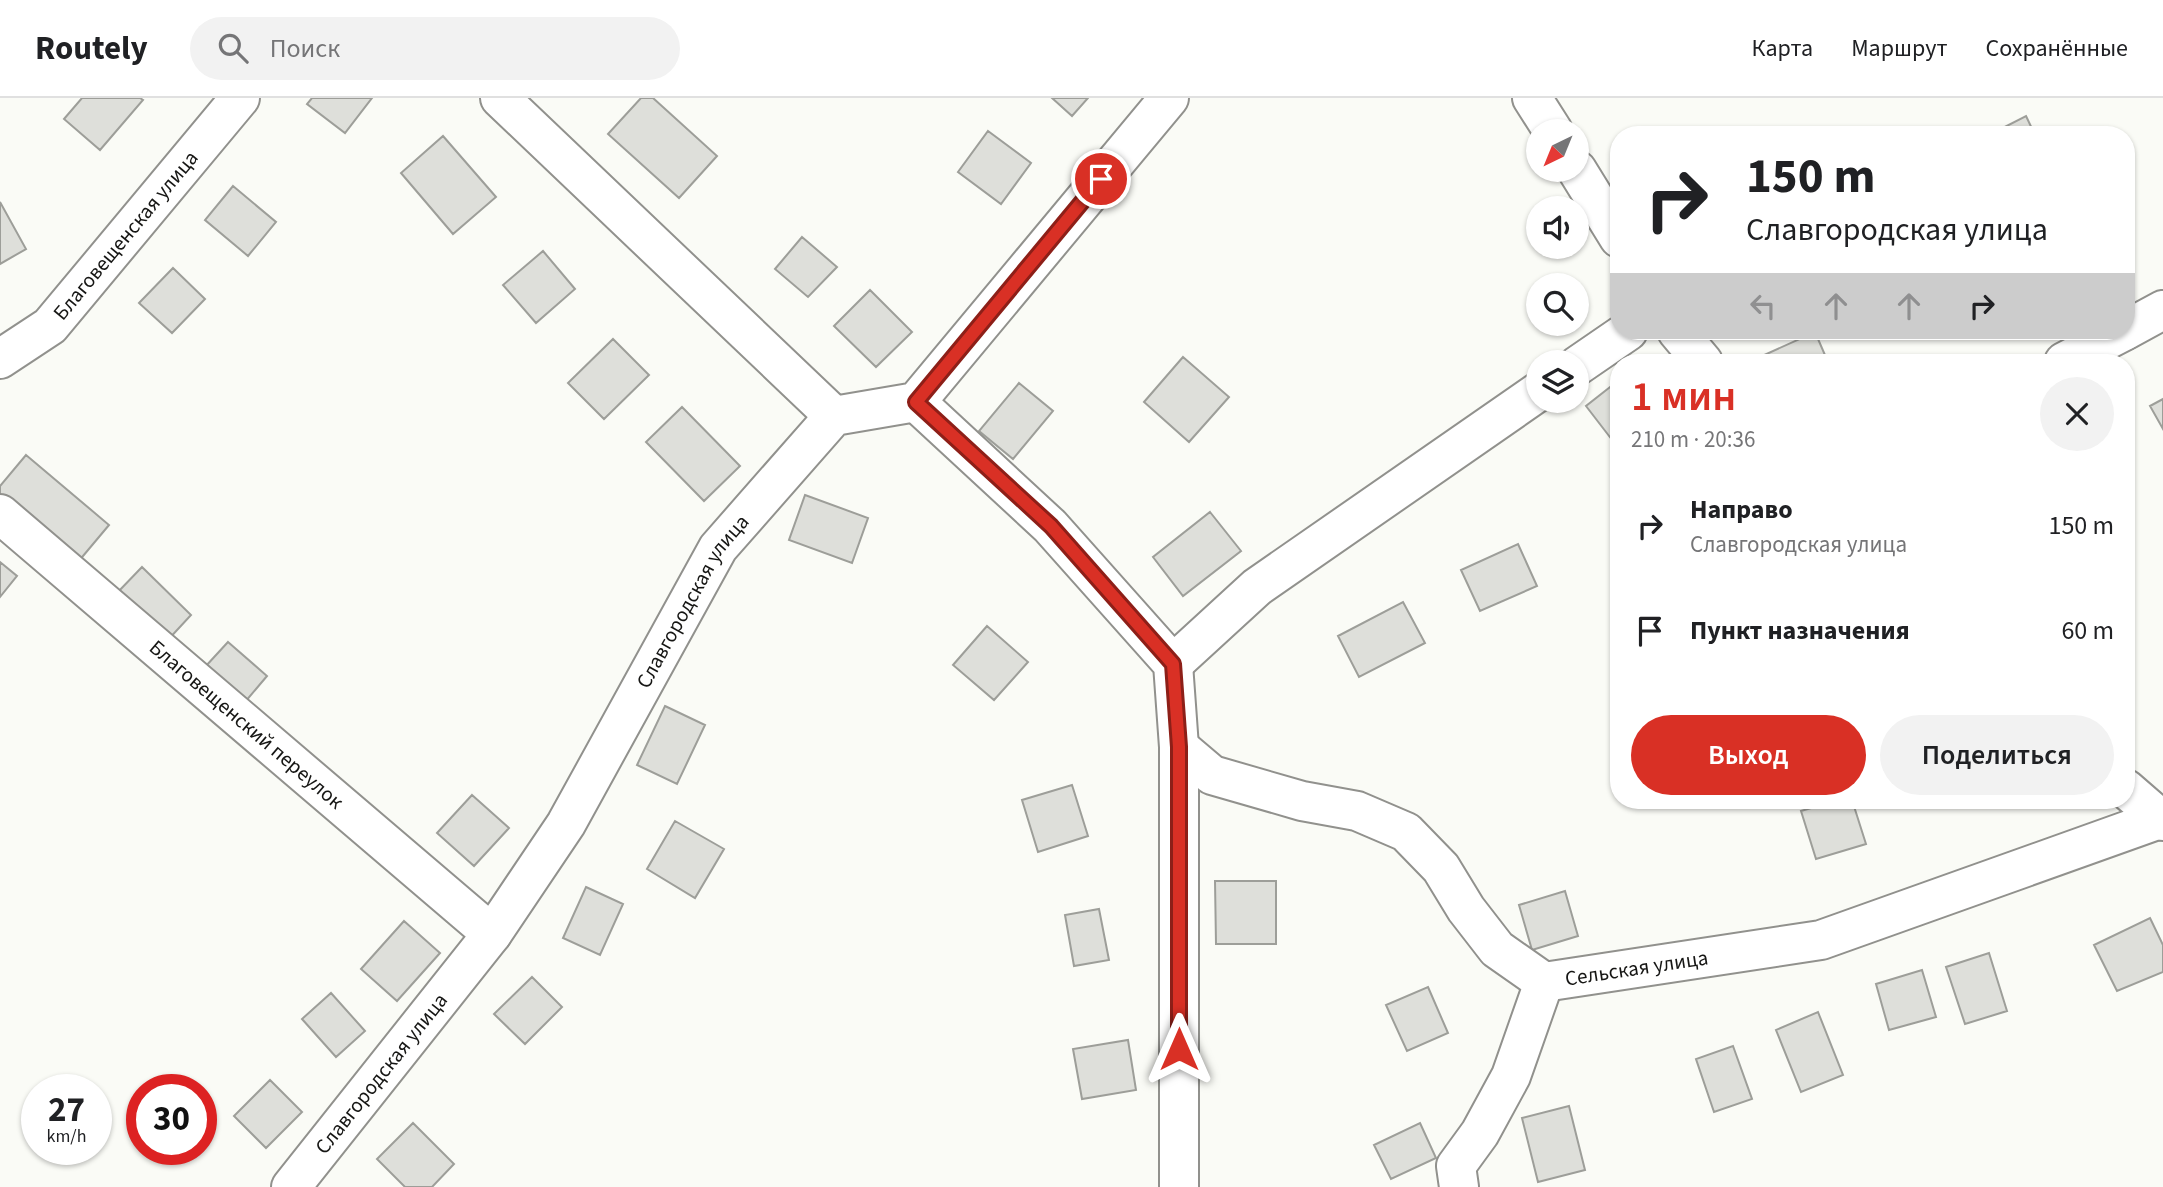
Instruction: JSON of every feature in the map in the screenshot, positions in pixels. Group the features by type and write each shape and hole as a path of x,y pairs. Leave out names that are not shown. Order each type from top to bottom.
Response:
{"street":[{"name":"Благовещенская улица","path":"0,359 50,326 240,98"},
{"path":"500,98 834,416 916,402 1169,98"},
{"path":"1532,98 1545,119"},
{"path":"1584,182 1610,223"},
{"path":"2135,325 2163,310"},
{"path":"1589,358 1615,340"},
{"path":"1685,340 1696,354"},
{"path":"2079,354 2106,340"},
{"path":"1173,664 1257,587 1526,400"},
{"path":"916,402 1051,526 1173,664 1179,747 1179,1187"},
{"name":"Славгородская улица","path":"291,1187 492,934 566,824 718,548 834,416"},
{"name":"Благовещенский переулок","path":"0,514 492,934"},
{"name":"Сельская улица","path":"1179,747 1212,775 1302,801 1357,811 1406,832 1441,868 1466,909 1497,949 1544,982 1821,940 2161,820"},
{"path":"2135,797 2161,820"},
{"path":"1459,1187 1456,1167 1480,1133 1511,1076 1544,982"}],"building":[{"path":"82,98 143,100 100,150 64,119"},
{"path":"312,98 372,98 345,133 307,104"},
{"path":"641,98 653,98 717,156 679,198 608,134"},
{"path":"1052,98 1088,98 1072,116"},
{"path":"2026,116 2031,126 2007,126"},
{"path":"988,131 1031,163 1001,204 958,172"},
{"path":"443,136 496,197 453,234 401,173"},
{"path":"233,186 276,222 248,256 205,220"},
{"path":"0,202 26,249 0,264"},
{"path":"802,237 837,267 808,297 775,269"},
{"path":"543,251 575,289 536,323 503,285"},
{"path":"173,268 205,299 172,333 139,303"},
{"path":"870,290 912,332 876,367 834,326"},
{"path":"613,339 649,375 604,419 568,383"},
{"path":"1797,340 1818,340 1825,354 1766,354"},
{"path":"1183,357 1229,397 1189,442 1144,402"},
{"path":"1019,383 1053,411 1013,459 979,431"},
{"path":"1610,387 1610,437 1589,410 1589,404"},
{"path":"2163,399 2163,429 2150,406"},
{"path":"682,407 740,466 704,501 646,442"},
{"path":"26,455 109,525 78,562 0,496 0,486"},
{"path":"805,495 868,518 852,563 789,540"},
{"path":"1210,512 1241,551 1183,596 1153,557"},
{"path":"1518,544 1537,586 1480,611 1461,570"},
{"path":"0,562 17,576 0,597"},
{"path":"142,567 191,615 166,642 116,594"},
{"path":"1403,602 1425,643 1359,677 1338,636"},
{"path":"987,626 1028,662 994,700 953,665"},
{"path":"228,642 267,676 245,702 205,667"},
{"path":"665,706 705,725 677,784 637,765"},
{"path":"1072,785 1088,836 1038,852 1022,800"},
{"path":"472,795 509,828 474,866 437,833"},
{"path":"1855,809 1866,844 1816,859 1801,811"},
{"path":"675,821 724,849 695,898 647,869"},
{"path":"1215,881 1276,881 1276,944 1216,944"},
{"path":"586,887 623,904 600,955 563,938"},
{"path":"1565,891 1578,936 1532,950 1519,905"},
{"path":"1099,909 1109,960 1074,966 1065,915"},
{"path":"2150,918 2163,945 2163,972 2117,991 2094,945"},
{"path":"404,921 440,953 397,1001 361,969"},
{"path":"1989,953 2007,1011 1965,1024 1946,967"},
{"path":"1922,970 1936,1017 1889,1030 1876,984"},
{"path":"532,977 562,1007 525,1044 494,1014"},
{"path":"1428,987 1448,1033 1407,1051 1386,1005"},
{"path":"331,993 365,1031 336,1057 302,1019"},
{"path":"1818,1012 1843,1075 1801,1092 1776,1030"},
{"path":"1128,1040 1136,1090 1082,1099 1073,1049"},
{"path":"1733,1046 1752,1099 1714,1112 1696,1059"},
{"path":"270,1080 302,1112 266,1148 234,1116"},
{"path":"1569,1106 1585,1170 1538,1182 1522,1118"},
{"path":"413,1123 454,1164 432,1187 405,1187 377,1159"},
{"path":"1420,1123 1436,1158 1391,1179 1374,1145"}],"route":[{"path":"1101,179 916,402 1051,526 1173,664 1179,747 1179,1049"}]}
